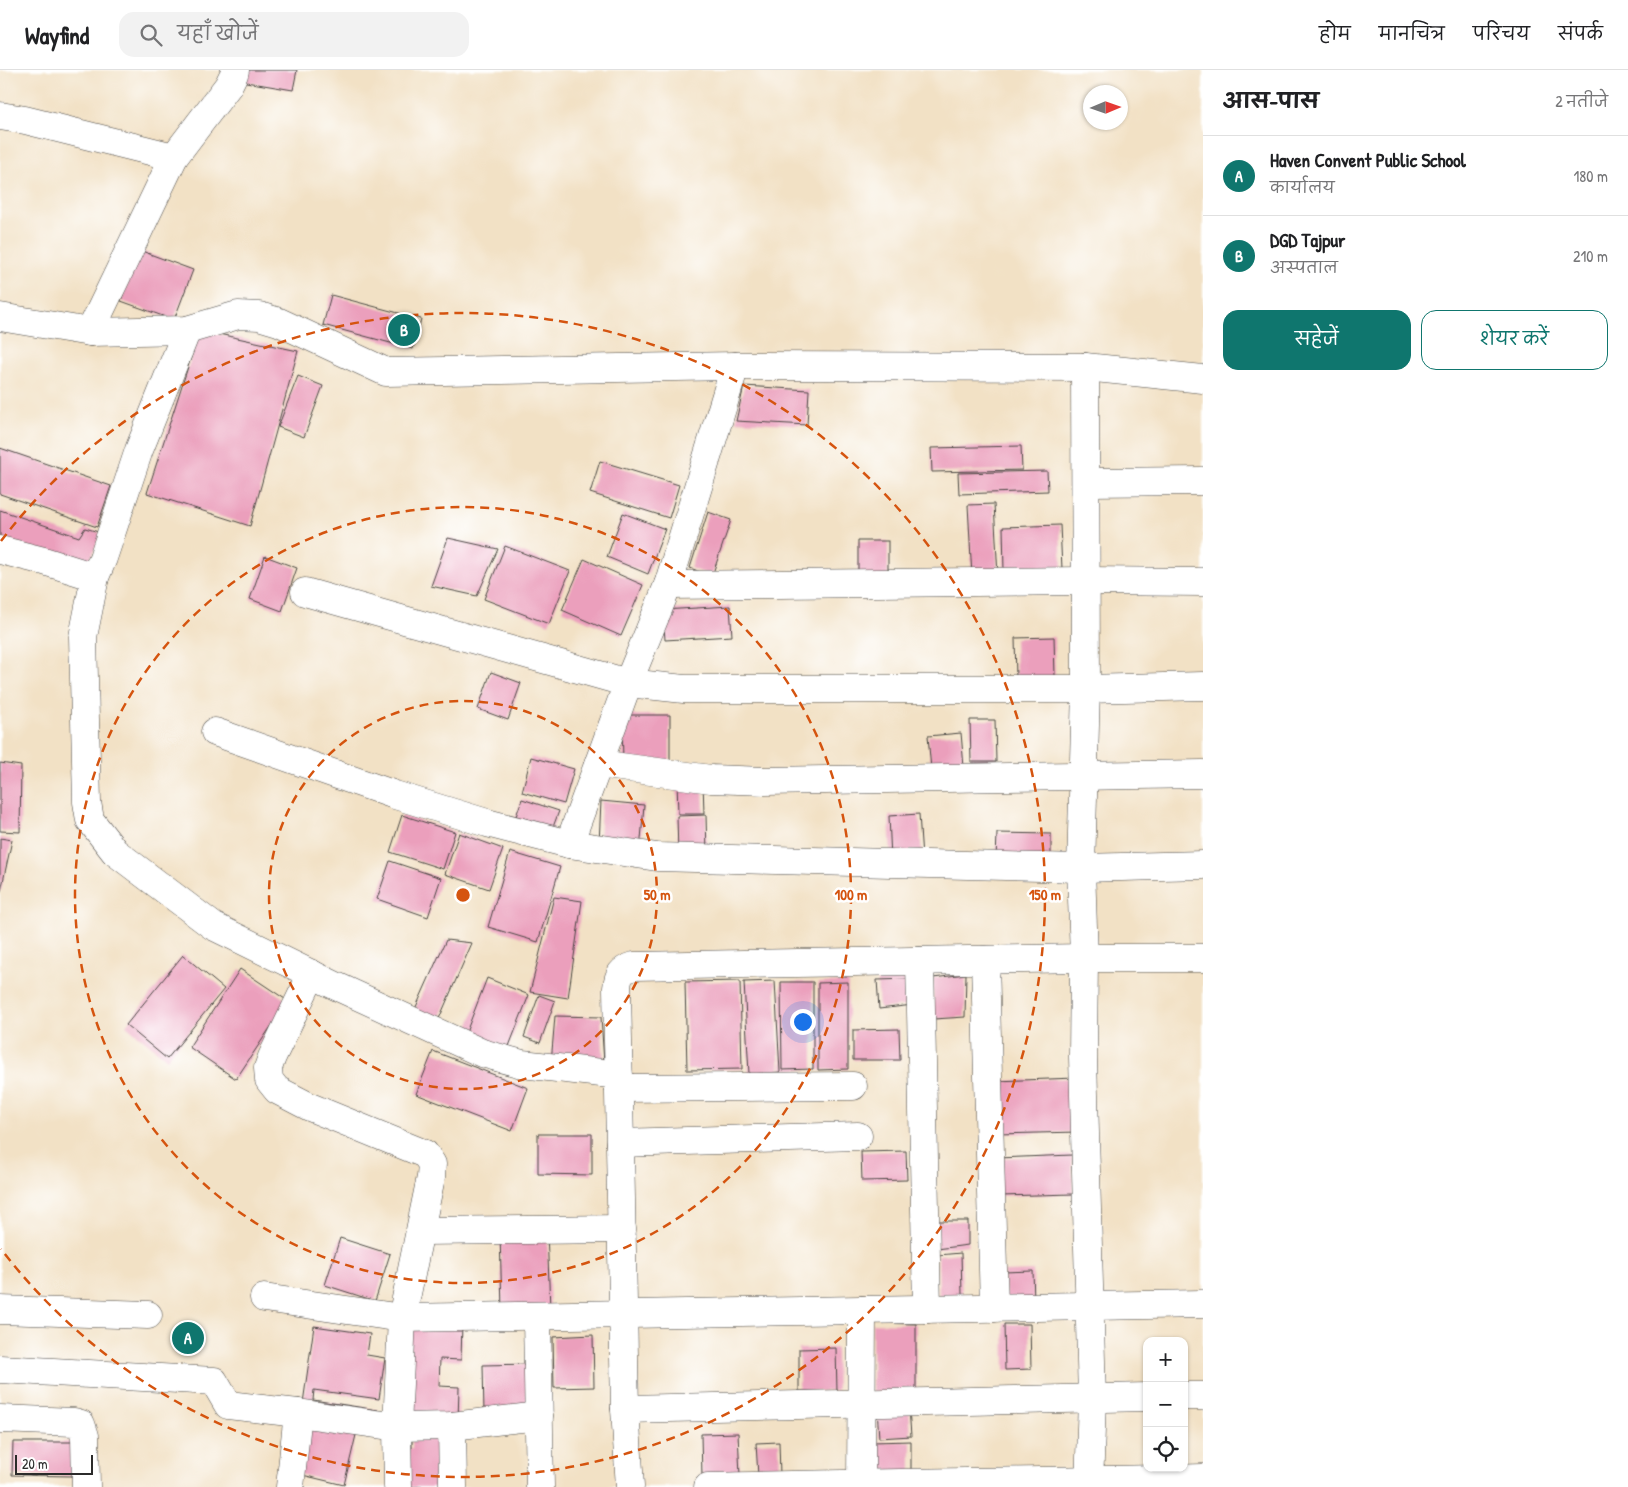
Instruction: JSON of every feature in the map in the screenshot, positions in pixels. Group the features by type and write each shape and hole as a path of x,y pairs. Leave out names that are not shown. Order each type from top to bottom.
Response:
{"street":[{"path":"90,332 174,157 228,86 235,70"},
{"path":"0,116 25,120 174,157"},
{"path":"0,317 90,332 187,330 238,315 259,316 279,322 386,372 735,366 1085,367 1203,380"},
{"path":"187,330 139,450 95,577 83,637 87,802 90,820 115,852 213,926 482,1053 522,1064 619,1081 853,1086"},
{"path":"569,844 628,683 668,585 735,366"},
{"path":"1085,367 1086,482 1084,581 1086,689 1082,868 1084,958 1083,1056 1092,1399 1089,1484"},
{"path":"1086,482 1203,481"},
{"path":"0,550 95,577"},
{"path":"668,585 1084,581 1203,582"},
{"path":"305,592 628,683 684,689 1086,689 1203,686"},
{"path":"215,732 395,795 487,822 569,844 658,857 1082,868 1203,865"},
{"path":"598,764 711,779 766,781 1203,774"},
{"path":"630,1487 625,1409 617,988 618,977 623,970 634,966 1084,958 1203,958"},
{"path":"985,960 994,1308"},
{"path":"920,961 927,1309"},
{"path":"312,974 272,1057 268,1068 269,1080 277,1090 310,1107 426,1154 432,1164 432,1177 402,1318 397,1427 398,1487"},
{"path":"620,1143 858,1136"},
{"path":"421,1231 622,1229"},
{"path":"264,1298 402,1318 1203,1304"},
{"path":"0,1310 148,1315"},
{"path":"861,1485 862,1310"},
{"path":"537,1317 540,1487"},
{"path":"0,1369 214,1380 228,1406 298,1412 397,1427 452,1426 539,1416"},
{"path":"1188,1396 1203,1396"},
{"path":"625,1409 1143,1398"},
{"path":"290,1487 298,1412"},
{"path":"0,1418 82,1424 85,1436 86,1487"},
{"path":"452,1426 453,1487"},
{"path":"708,1487 1089,1484 1203,1478"}],"building":[{"path":"248,70 297,70 293,90 246,82"},
{"path":"139,250 193,270 174,320 121,301"},
{"path":"331,295 421,319 413,349 323,325"},
{"path":"200,330 298,351 250,526 147,493"},
{"path":"298,376 323,386 304,437 278,427"},
{"path":"744,386 809,390 807,425 736,421"},
{"path":"1021,446 1022,470 932,472 931,448"},
{"path":"0,448 111,486 97,527 0,494"},
{"path":"600,461 679,485 669,518 590,493"},
{"path":"1047,471 1048,491 959,494 958,473"},
{"path":"994,504 998,576 972,577 968,505"},
{"path":"0,510 79,537 85,528 102,533 86,568 0,537"},
{"path":"708,512 731,520 712,576 690,568"},
{"path":"623,513 665,529 648,574 607,557"},
{"path":"1060,525 1062,569 1004,571 1003,527"},
{"path":"448,538 498,549 477,596 431,586"},
{"path":"858,541 888,541 888,579 858,579"},
{"path":"505,546 570,571 549,624 484,599"},
{"path":"265,556 297,568 282,611 250,599"},
{"path":"584,559 643,585 621,636 562,610"},
{"path":"730,606 732,636 665,640 663,610"},
{"path":"1054,637 1055,677 1016,678 1015,638"},
{"path":"491,672 521,683 508,720 478,709"},
{"path":"622,715 670,715 670,761 623,762"},
{"path":"970,720 995,720 996,762 971,762"},
{"path":"961,733 964,767 931,769 928,736"},
{"path":"531,757 574,769 564,804 522,792"},
{"path":"0,763 21,766 20,832 0,831"},
{"path":"677,781 703,781 704,814 678,814"},
{"path":"522,799 559,811 550,835 513,825"},
{"path":"601,801 644,805 640,851 599,844"},
{"path":"919,814 922,857 891,859 889,816"},
{"path":"402,815 455,832 443,869 390,852"},
{"path":"706,815 707,854 678,855 677,816"},
{"path":"459,833 503,849 489,889 445,874"},
{"path":"997,833 1051,834 1051,861 996,860"},
{"path":"0,838 12,840 1,891 0,891"},
{"path":"510,852 560,867 538,942 488,927"},
{"path":"390,861 441,878 428,917 377,899"},
{"path":"554,897 582,901 568,998 530,992"},
{"path":"446,940 472,943 435,1028 411,1018"},
{"path":"183,955 224,989 167,1059 126,1025"},
{"path":"240,969 288,1001 236,1079 189,1047"},
{"path":"966,974 965,1017 934,1019 933,978"},
{"path":"487,978 529,995 504,1059 462,1043"},
{"path":"911,979 913,1005 879,1009 877,980"},
{"path":"740,981 742,1069 687,1070 685,982"},
{"path":"775,981 780,1072 749,1074 744,982"},
{"path":"781,982 813,982 813,1069 782,1070"},
{"path":"848,982 848,1069 818,1070 818,983"},
{"path":"539,995 555,1001 540,1043 524,1037"},
{"path":"555,1016 601,1017 604,1063 551,1063"},
{"path":"899,1029 900,1060 853,1060 853,1030"},
{"path":"433,1051 528,1088 512,1131 416,1094"},
{"path":"1076,1078 1078,1132 997,1134 995,1081"},
{"path":"538,1134 592,1134 592,1175 538,1174"},
{"path":"906,1151 907,1180 862,1181 861,1152"},
{"path":"1072,1155 1073,1194 1000,1196 998,1158"},
{"path":"936,1221 968,1221 968,1245 937,1249"},
{"path":"547,1231 550,1309 502,1311 500,1232"},
{"path":"340,1238 390,1254 375,1301 325,1285"},
{"path":"961,1253 962,1295 939,1297 938,1255"},
{"path":"1033,1271 1034,1300 1005,1301 1004,1272"},
{"path":"410,1321 462,1324 461,1360 440,1359 439,1386 459,1387 458,1422 405,1419"},
{"path":"872,1323 916,1324 916,1393 872,1392"},
{"path":"1004,1324 1030,1324 1031,1369 1005,1370"},
{"path":"314,1326 370,1334 367,1355 385,1358 379,1399 314,1390 313,1400 378,1410 376,1421 302,1410"},
{"path":"593,1335 594,1387 554,1388 553,1337"},
{"path":"836,1348 837,1391 799,1391 799,1349"},
{"path":"531,1364 533,1411 484,1413 483,1365"},
{"path":"909,1408 911,1436 879,1438 877,1409"},
{"path":"305,1423 356,1435 344,1485 294,1473"},
{"path":"738,1433 740,1476 702,1477 701,1434"},
{"path":"444,1436 445,1487 403,1487 405,1448 412,1448 412,1437"},
{"path":"911,1441 911,1476 872,1475 872,1442"},
{"path":"13,1442 73,1442 72,1476 12,1475"},
{"path":"779,1442 780,1475 758,1476 756,1443"}],"place":[{"name":"DGD Tajpur","path":"404,330"},
{"name":"Haven Convent Public School","path":"188,1338"}]}
